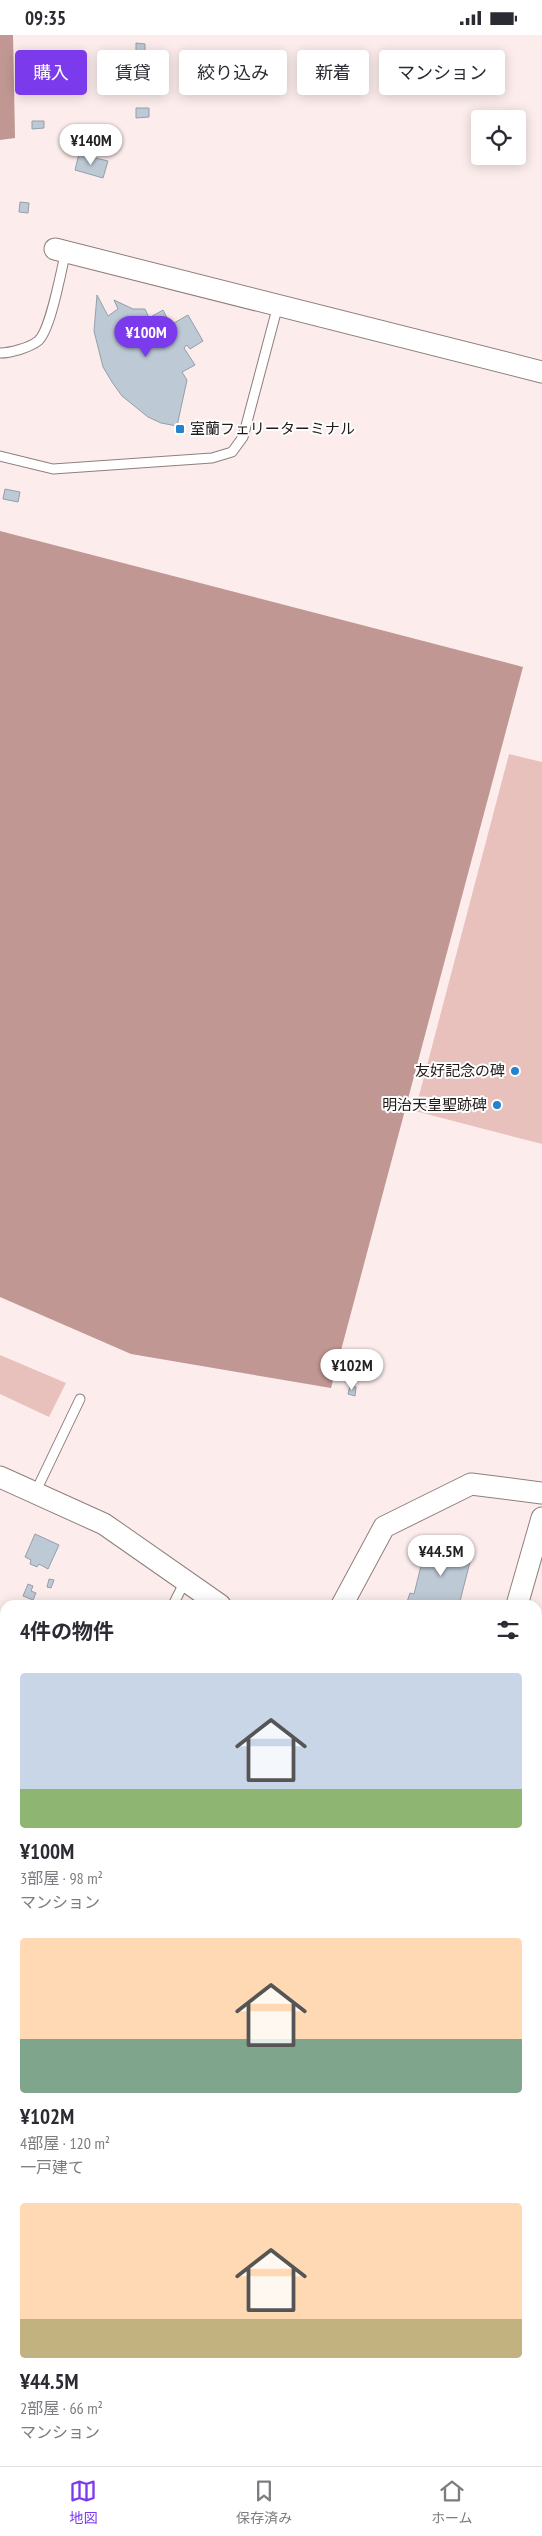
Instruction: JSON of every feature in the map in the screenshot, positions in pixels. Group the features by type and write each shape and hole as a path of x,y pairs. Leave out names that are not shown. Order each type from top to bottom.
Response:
{"street":[{"path":"60,250 542,372"},
{"path":"0,1477 104,1524 213,1600"},
{"path":"345,1600 384,1527 471,1483 542,1493"},
{"path":"518,1600 542,1518"}],"lane":[{"path":"0,353 18,350 38,341 48,323 60,250"},
{"path":"0,456 53,469 212,458 232,452 243,437 278,305"},
{"path":"35,1493 80,1399"},
{"path":"175,1600 185,1580"}],"shaded area":[{"path":"0,35 13,35 15,138 0,140"},
{"path":"0,531 523,667 331,1388 131,1354 0,1297"},
{"path":"509,754 542,762 542,1144 415,1111"},
{"path":"0,1355 66,1383 49,1417 0,1394"}],"building":[{"path":"136,43 145,44 145,50 136,50"},
{"path":"136,108 149,108 149,117 136,118"},
{"path":"32,121 44,121 44,128 32,129"},
{"path":"79,154 108,161 103,178 75,170"},
{"path":"20,202 29,203 28,213 19,212"},
{"path":"97,295 108,316 118,309 114,300 133,309 145,309 149,318 163,310 172,328 176,326 174,323 188,315 203,341 190,349 187,345 184,348 195,365 182,372 187,380 177,426 161,423 148,417 122,396 112,382 103,367 94,331"},
{"path":"5,489 20,492 18,502 3,499"},
{"path":"350,1386 356,1387 355,1396 348,1394"},
{"path":"35,1534 59,1545 48,1569 39,1564 37,1567 30,1564 31,1560 25,1557"},
{"path":"427,1542 472,1554 460,1600 408,1600 410,1593 414,1594"},
{"path":"49,1579 54,1580 51,1588 47,1587"},
{"path":"28,1584 33,1586 31,1591 36,1593 33,1600 23,1596"}],"place":[{"name":"室蘭フェリーターミナル","path":"180,429"},
{"name":"友好記念の碑","path":"515,1071"},
{"name":"明治天皇聖跡碑","path":"497,1105"}]}
